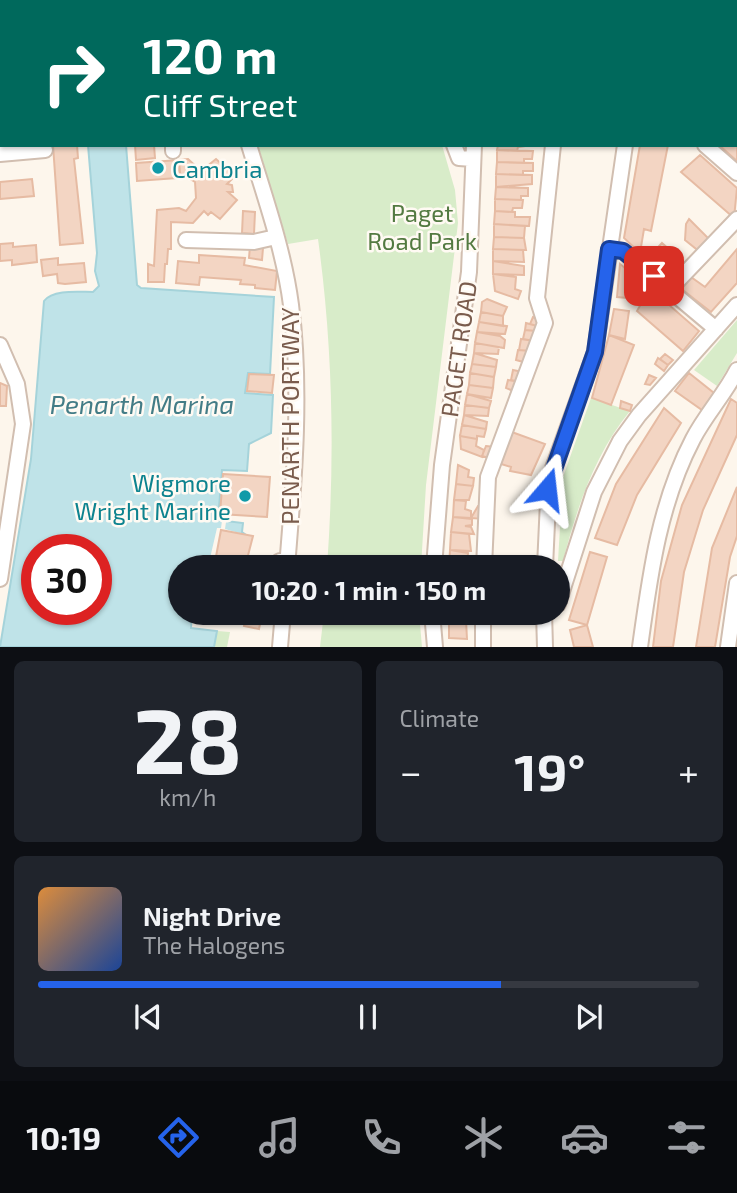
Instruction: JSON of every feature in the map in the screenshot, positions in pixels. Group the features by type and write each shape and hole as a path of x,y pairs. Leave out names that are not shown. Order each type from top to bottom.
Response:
{"street":[{"name":"PENARTH PORTWAY","path":"250,147 276,237 289,293 293,331 294,465 288,555"},
{"name":"PAGET ROAD","path":"435,555 443,456 469,272 474,152 459,158 455,147"},
{"path":"485,555 488,477 545,323 537,298 552,147"},
{"path":"546,555 549,479 595,352 625,147"},
{"path":"707,147 737,173"},
{"path":"0,154 45,149"},
{"path":"670,289 737,219"},
{"path":"186,240 254,242 276,237"},
{"path":"609,249 623,251 716,328"},
{"path":"570,567 594,492 620,441 639,415 737,305"},
{"path":"0,345 18,384 23,424 0,579"},
{"path":"640,647 654,547 669,494 693,439 732,390 737,370"},
{"path":"728,647 737,583"},
{"path":"280,647 282,625"},
{"path":"433,625 435,647"},
{"path":"483,625 484,647"},
{"path":"544,625 545,647"}],"green space":[{"name":"Paget Road Park","path":"259,147 443,147 455,190 458,223 426,485 422,555 328,555 331,485 330,362 318,239 288,244"},
{"path":"737,320 737,353 717,386 694,370"},
{"path":"591,398 630,411 597,464 574,521 565,555 558,555 563,477"},
{"path":"323,625 420,625 422,647 320,647"},
{"path":"217,631 230,632 227,647 214,647"}],"water":[{"name":"Penarth Marina","path":"88,147 126,147 137,285 141,288 274,297 270,374 248,373 245,393 273,395 271,433 249,444 247,471 222,470 218,520 243,523 242,532 246,535 242,555 168,555 168,625 191,625 191,628 217,631 214,647 0,647 31,459 44,301 60,293 93,292 99,286 95,271 97,253"}],"pier":[{"path":"222,521 226,522 225,529 246,535 242,555 211,555 217,528 221,528"}],"building":[{"path":"53,147 77,147 78,158 74,159 83,243 60,245"},
{"path":"135,147 154,147 155,158 136,160"},
{"path":"498,147 518,147 517,151 497,150"},
{"path":"640,147 668,147 651,231 644,229 640,253 624,238"},
{"path":"721,147 737,147 737,161"},
{"path":"497,150 533,151 532,159 524,159 524,163 497,162"},
{"path":"700,155 737,188 734,218 681,172"},
{"path":"188,159 201,171 216,159 235,176 227,184 232,185 233,192 228,192 237,200 220,219 211,212 208,215 204,211 193,223 171,222 171,249 168,249 164,282 148,282 148,264 154,266 157,210 179,208 186,211 196,198 195,182 180,173 179,160"},
{"name":"Cambria","path":"179,160 177,178 137,181 136,163"},
{"path":"497,162 533,163 533,171 523,171 523,175 496,174"},
{"path":"496,174 532,175 532,184 496,187"},
{"path":"32,179 34,196 0,199 0,182"},
{"path":"496,187 528,188 528,196 521,196 521,200 495,199"},
{"path":"495,199 523,200 522,208 513,208 512,212 495,211"},
{"path":"243,211 255,212 254,234 242,233"},
{"path":"495,211 515,212 515,217 530,217 529,226 494,224"},
{"path":"689,219 710,240 700,252 685,240"},
{"path":"494,224 525,226 524,238 494,237"},
{"path":"494,237 524,238 526,250 493,249"},
{"path":"13,243 13,247 36,245 37,262 12,265 12,260 0,261 0,244"},
{"path":"662,243 688,266 673,282 648,258"},
{"path":"250,246 263,248 262,260 249,258"},
{"path":"493,249 523,250 524,262 493,261"},
{"path":"737,249 737,283 711,312 679,287 688,275 705,287"},
{"path":"199,255 245,258 244,265 277,271 275,290 240,284 241,280 200,277 199,285 176,283 178,261 199,263"},
{"path":"58,258 58,265 84,263 86,282 65,284 58,283 57,274 43,276 41,260"},
{"path":"493,261 524,266 524,275 493,274"},
{"path":"620,264 636,277 633,295 628,294 627,298 617,297"},
{"path":"493,274 516,277 515,289 521,291 518,299 495,291"},
{"path":"645,284 699,331 683,351 637,311 641,304 634,297"},
{"path":"487,299 507,307 503,316 481,312 482,302"},
{"path":"614,309 629,311 625,339 609,335"},
{"path":"481,312 503,316 503,326 479,322"},
{"path":"533,317 539,319 537,326 530,324"},
{"path":"479,322 507,326 505,334 477,332"},
{"path":"526,323 537,326 536,331 525,330"},
{"path":"525,330 536,331 534,341 523,339"},
{"path":"477,332 500,336 505,340 504,348 475,343"},
{"path":"609,335 634,345 611,405 592,398"},
{"path":"521,339 534,341 531,351 519,350"},
{"path":"475,343 499,347 498,354 474,353"},
{"path":"518,350 531,351 527,363 516,360"},
{"path":"474,353 497,360 496,367 472,364"},
{"path":"665,354 673,360 668,365 660,359"},
{"path":"658,358 668,365 664,371 655,364"},
{"path":"472,364 496,367 494,377 470,373"},
{"path":"513,370 523,372 520,382 511,380"},
{"path":"470,373 494,377 493,388 469,385"},
{"path":"689,373 714,393 702,410 675,391"},
{"path":"249,374 274,375 272,393 247,391"},
{"path":"649,375 656,378 650,385 645,384"},
{"path":"508,380 520,382 516,392 506,388"},
{"path":"0,383 7,386 6,406 0,406"},
{"path":"469,385 493,388 491,398 467,394"},
{"path":"467,394 491,401 489,408 465,405"},
{"path":"731,399 737,403 737,435 703,510 684,572 673,647 653,647 661,581 682,505"},
{"path":"621,401 632,405 630,411 620,408"},
{"path":"465,405 489,408 488,416 464,415"},
{"path":"664,408 681,423 637,495 617,545 595,538 616,484"},
{"path":"464,415 487,422 486,429 462,425"},
{"path":"462,425 486,429 484,437 477,436 477,439 460,436"},
{"path":"509,431 545,444 531,475 510,471 511,467 498,463"},
{"path":"460,436 477,439 476,446 484,450 482,457 461,449"},
{"path":"486,446 496,447 492,459 482,456"},
{"path":"458,465 469,470 468,477 474,478 473,486 456,484"},
{"name":"Wigmore Wright Marine","path":"223,474 270,477 267,517 220,514"},
{"path":"456,484 473,486 469,500 454,500"},
{"path":"737,487 737,536 730,557 715,647 696,647 712,548"},
{"path":"454,500 466,501 465,509 471,511 471,518 453,517"},
{"path":"478,506 483,507 482,519 471,518"},
{"path":"453,517 472,519 472,525 465,526 471,527 474,534 451,532"},
{"path":"221,530 253,536 248,555 216,555"},
{"path":"451,532 469,534 471,551 450,550"},
{"path":"450,550 468,553 468,555 450,555"},
{"path":"590,552 607,557 587,625 570,620"},
{"path":"244,625 260,625 259,629"},
{"path":"449,625 466,625 467,639 449,638"},
{"path":"587,625 593,647 574,647 570,630"}],"place":[{"name":"Cambria","path":"158,168"},
{"name":"Wigmore Wright Marine","path":"245,496"}],"route":[{"path":"547,489 595,352 603,310 609,249 623,251 654,276"}]}
